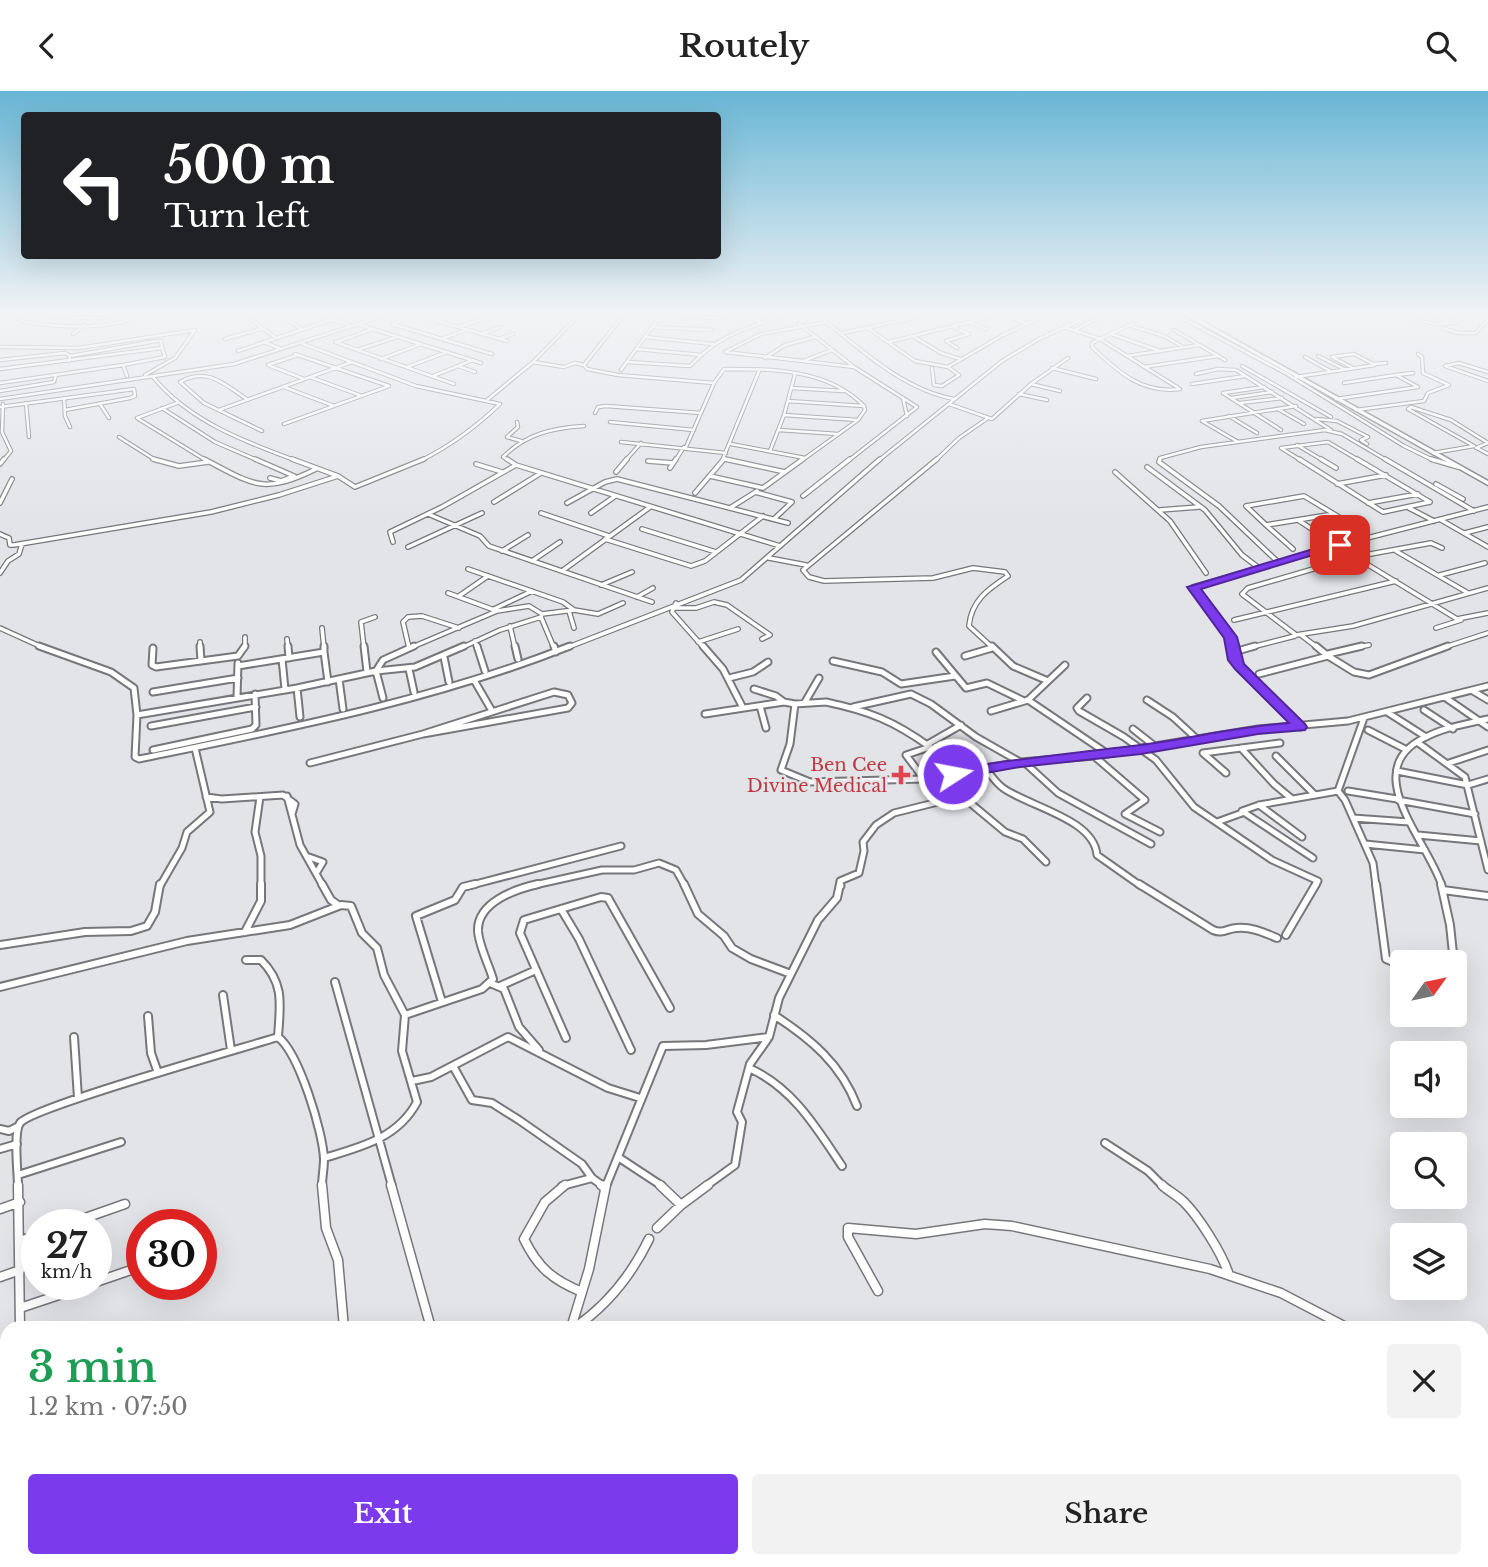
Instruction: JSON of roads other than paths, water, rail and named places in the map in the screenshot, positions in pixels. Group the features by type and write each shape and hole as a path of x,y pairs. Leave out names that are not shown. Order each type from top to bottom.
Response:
{"main road":[{"path":"1303,381 1488,483"}],"street":[{"path":"20,388 21,381"},
{"path":"0,391 54,381"},
{"path":"80,381 80,387"},
{"path":"0,464 11,451 1,432 2,399 127,381"},
{"path":"156,381 163,392 208,424 338,476 355,487 430,457 464,435 500,404 457,397 409,381"},
{"path":"182,381 180,382 187,392 262,431"},
{"path":"218,381 248,400"},
{"path":"219,410 298,381"},
{"path":"321,381 362,396"},
{"path":"284,424 389,386 374,381"},
{"path":"445,381 454,384"},
{"path":"486,401 510,381"},
{"path":"670,468 694,430 714,383 690,381"},
{"path":"692,495 724,459 755,381"},
{"path":"770,451 794,381"},
{"path":"827,381 847,391 864,406"},
{"path":"803,496 917,407 876,381"},
{"path":"906,381 937,398 954,399"},
{"path":"934,381 934,384 942,386 950,381"},
{"path":"0,628 40,647 124,679 136,691 136,759 333,719 474,680 556,652 741,580 862,474 977,381"},
{"path":"949,404 994,418 1035,381"},
{"path":"1132,381 1137,385 1168,392 1180,390 1166,381"},
{"path":"1192,384 1213,381"},
{"path":"1253,381 1283,397 1333,432 1474,511"},
{"path":"1268,381 1369,438 1361,441 1463,499"},
{"path":"1293,381 1424,457 1442,465 1458,467"},
{"path":"1344,383 1358,381"},
{"path":"1336,399 1418,387 1407,381"},
{"path":"1356,410 1424,401 1428,393 1449,385 1445,381"},
{"path":"1031,384 1060,391"},
{"path":"283,386 334,406"},
{"path":"1264,387 1223,393 1281,430"},
{"path":"792,388 847,391"},
{"path":"1,407 134,389 135,396 132,398 65,410"},
{"path":"1232,398 1272,391"},
{"path":"1019,394 1047,400"},
{"path":"1240,403 1283,397"},
{"path":"64,398 70,427"},
{"path":"903,398 907,416"},
{"path":"788,401 864,406"},
{"path":"26,403 29,436"},
{"path":"177,403 140,415 138,420 189,452 268,486 282,484 317,468"},
{"path":"100,404 109,418"},
{"path":"595,413 598,407 606,406 701,413"},
{"path":"730,508 858,420 865,409 864,406"},
{"path":"1238,442 1202,421 1296,406"},
{"path":"1433,453 1475,447 1488,443 1477,433 1418,407 1408,409 1475,447 1488,454"},
{"path":"162,408 215,442 294,475 281,481 270,478"},
{"path":"1278,408 1304,424"},
{"path":"784,415 858,420"},
{"path":"1229,416 1257,433"},
{"path":"1317,419 1332,417"},
{"path":"988,418 959,438 940,457 803,570 804,574 824,581 933,578 973,568 1005,572 1008,576 982,594 970,611 969,626 1013,666 1048,681"},
{"path":"517,422 518,427 508,437 521,441"},
{"path":"610,422 694,430"},
{"path":"584,426 552,428 521,441 503,457 516,465 614,497 780,546"},
{"path":"779,430 838,434"},
{"path":"1278,562 1219,506 1159,462 1160,458 1238,442 1321,430 1333,432"},
{"path":"119,437 167,467 180,468 209,462"},
{"path":"621,442 726,453"},
{"path":"1328,442 1430,502 1387,513 1281,449 1297,445 1328,442"},
{"path":"616,472 641,443"},
{"path":"732,443 805,458"},
{"path":"1297,445 1336,468"},
{"path":"724,459 785,472"},
{"path":"648,461 673,463"},
{"path":"475,464 502,472"},
{"path":"393,542 390,532 516,465"},
{"path":"1147,467 1199,507 1222,528 1239,554 1258,568"},
{"path":"1115,472 1160,510 1208,574 1215,579"},
{"path":"494,502 541,473"},
{"path":"1337,484 1386,475"},
{"path":"0,534 9,538 10,545 22,544 194,515 293,491 338,476"},
{"path":"710,476 760,488"},
{"path":"0,503 12,479"},
{"path":"567,503 590,489 617,479 692,495 788,523"},
{"path":"282,484 293,491"},
{"path":"755,492 792,502 774,519"},
{"path":"1368,503 1418,494"},
{"path":"1293,549 1246,505 1304,496 1363,532"},
{"path":"591,513 614,497"},
{"path":"562,571 650,507"},
{"path":"1160,510 1199,507"},
{"path":"1409,507 1434,521"},
{"path":"1300,727 1240,667 1230,637 1193,589 1196,585 1488,507"},
{"path":"408,547 482,513"},
{"path":"541,513 691,566 705,561 763,516"},
{"path":"428,514 480,536 489,546 652,602"},
{"path":"1266,525 1335,514"},
{"path":"1300,519 1338,545"},
{"path":"1441,520 1488,547"},
{"path":"1465,533 1488,527"},
{"path":"642,529 716,552"},
{"path":"502,551 528,535"},
{"path":"532,561 560,542"},
{"path":"1442,548 1431,543 1354,557 1248,588 1242,593 1266,613 1354,673 1369,675 1488,633"},
{"path":"0,573 8,561 19,554 22,544"},
{"path":"1394,550 1468,593"},
{"path":"1347,552 1461,619"},
{"path":"769,558 807,565"},
{"path":"1439,575 1485,563"},
{"path":"468,569 563,602 572,610 574,628"},
{"path":"601,585 632,572"},
{"path":"459,596 488,576"},
{"path":"1234,620 1396,581"},
{"path":"637,597 653,588"},
{"path":"1234,652 1299,635 1353,626 1488,588"},
{"path":"383,698 376,671 379,663 459,628 532,591"},
{"path":"449,593 496,610 529,606 541,616 556,652"},
{"path":"675,605 696,608 714,602 727,605 759,625 770,636 762,639"},
{"path":"137,715 297,688 367,672 409,669 444,657 510,626 541,616 572,610 598,614 623,603"},
{"path":"675,605 674,615 729,678 743,708"},
{"path":"1436,628 1488,613"},
{"path":"409,649 403,622 408,617 422,616 459,628"},
{"path":"367,672 362,622 375,617"},
{"path":"510,626 518,659"},
{"path":"322,628 328,682"},
{"path":"698,642 738,629"},
{"path":"153,648 153,667 238,656 245,650 245,637"},
{"path":"287,639 289,658"},
{"path":"475,641 485,671"},
{"path":"200,642 201,661"},
{"path":"1259,674 1369,645"},
{"path":"965,656 992,648"},
{"path":"238,666 324,652"},
{"path":"936,652 966,688 987,683 1025,700 1064,722 1108,754"},
{"path":"237,697 238,656"},
{"path":"444,657 449,682"},
{"path":"282,659 285,689"},
{"path":"833,661 882,672 901,684 955,675"},
{"path":"729,678 753,672 768,662"},
{"path":"991,711 1025,700 1065,665"},
{"path":"409,669 414,692"},
{"path":"153,692 238,678"},
{"path":"805,702 819,678"},
{"path":"339,679 343,709"},
{"path":"474,680 492,711"},
{"path":"795,704 790,744 781,770 810,782 924,779 1022,762 1156,747 1258,729 1300,727 1364,718 1488,686"},
{"path":"297,688 300,717"},
{"path":"754,689 776,696 784,702"},
{"path":"1473,691 1488,700"},
{"path":"310,763 423,734 554,692 568,695 572,703 568,708 555,711 423,734"},
{"path":"153,750 248,731 256,725 255,694"},
{"path":"853,707 911,694 1022,762 1058,793 1151,844"},
{"path":"1087,698 1077,708 1079,711 1141,749 1172,776 1185,799 1272,860 1318,881 1319,884 1286,935"},
{"path":"1446,698 1488,726"},
{"path":"1147,700 1173,717 1198,740"},
{"path":"705,713 784,702 826,702 866,710 928,744"},
{"path":"760,706 766,728"},
{"path":"151,726 256,707"},
{"path":"1424,710 1454,729"},
{"path":"1387,712 1426,737"},
{"path":"1364,718 1338,790 1365,844 1375,874 1384,951 1390,960"},
{"path":"1452,950 1443,890 1433,862 1397,799 1397,771 1407,750 1416,742 1488,719"},
{"path":"928,744 961,725"},
{"path":"1133,729 1156,747"},
{"path":"1368,730 1407,750"},
{"path":"1416,742 1449,763 1465,778 1488,870"},
{"path":"1226,773 1203,753 1280,743"},
{"path":"924,779 906,755 929,748 928,744"},
{"path":"0,945 85,932 131,931 147,926 155,912 161,881 182,848 187,832 210,812 195,748"},
{"path":"1241,748 1274,784 1292,799"},
{"path":"1449,763 1488,750"},
{"path":"1094,756 1112,775 1146,800 1125,814 1160,832"},
{"path":"1276,756 1315,795"},
{"path":"985,768 1001,787 1063,818 1089,836 1096,843 1097,855 1106,863 1146,887 1178,911 1217,933 1245,928 1277,938"},
{"path":"1397,771 1468,785 1488,779"},
{"path":"939,777 1005,832 1023,839 1046,862"},
{"path":"1217,821 1259,805 1338,790"},
{"path":"1348,791 1475,814"},
{"path":"206,797 222,799 287,796 300,845 309,857 323,862 317,872 335,905 351,906 362,933 377,948 384,975 405,1015 400,1036 402,1063 412,1081 417,1103 414,1110 377,1142 324,1158"},
{"path":"657,1228 681,1205 735,1165 735,1149 741,1136 742,1122 737,1112 749,1069 757,1052 769,1037 779,997 818,920 836,898 841,888 840,881 859,873 864,851 863,842 872,828 894,813 962,796"},
{"path":"245,932 261,901 261,856 256,832 260,797"},
{"path":"1259,805 1302,837"},
{"path":"1242,813 1313,858"},
{"path":"1353,818 1409,822"},
{"path":"1418,835 1481,841"},
{"path":"1365,844 1425,850"},
{"path":"442,1002 416,916 455,900 463,887 621,846"},
{"path":"405,1015 482,989 493,979 478,930 486,909 498,899 524,887 602,870 634,870 659,863 681,874 687,884 687,896 696,912 710,927 726,938 733,949 791,974"},
{"path":"1443,890 1488,896"},
{"path":"566,1038 520,933 524,921 538,914 601,897 608,898 670,1008"},
{"path":"0,987 149,949 290,925 341,905"},
{"path":"561,909 579,939 631,1050"},
{"path":"246,960 261,960 275,974 280,999 278,1037"},
{"path":"500,986 536,970"},
{"path":"335,982 361,1071 377,1142 395,1192 429,1321"},
{"path":"490,982 500,986 506,995 521,1033 546,1057"},
{"path":"223,995 231,1050"},
{"path":"774,1015 830,1058 851,1087 857,1105"},
{"path":"148,1016 151,1053 158,1073"},
{"path":"74,1037 78,1098"},
{"path":"0,1129 9,1131 31,1114 78,1098 278,1037"},
{"path":"278,1037 287,1044 297,1063 313,1111 324,1158 321,1197 326,1229 338,1260 343,1321"},
{"path":"412,1081 431,1077 508,1037 608,1088 640,1098"},
{"path":"574,1321 605,1188 663,1046 706,1045 769,1037"},
{"path":"453,1066 472,1100 492,1103 519,1120 582,1164 592,1178 605,1188"},
{"path":"749,1069 772,1079 797,1101 842,1166"},
{"path":"17,1127 20,1321"},
{"path":"18,1175 121,1142"},
{"path":"1105,1143 1148,1171 1184,1202 1210,1240 1219,1248 1228,1272"},
{"path":"0,1149 17,1144"},
{"path":"618,1157 658,1183 681,1205"},
{"path":"582,1292 563,1284 534,1262 524,1239 537,1212 554,1193 564,1185 592,1178"},
{"path":"0,1209 20,1202"},
{"path":"111,1209 125,1204"},
{"path":"878,1291 848,1237 848,1228 879,1228 916,1234 964,1225 995,1224 1023,1227 1228,1272 1312,1305 1337,1321"},
{"path":"583,1321 603,1308 638,1266 649,1239"},
{"path":"0,1277 20,1270"},
{"path":"20,1308 44,1300"}],"place":[{"name":"Ben Cee Divine Medical","path":"901,775"}]}
